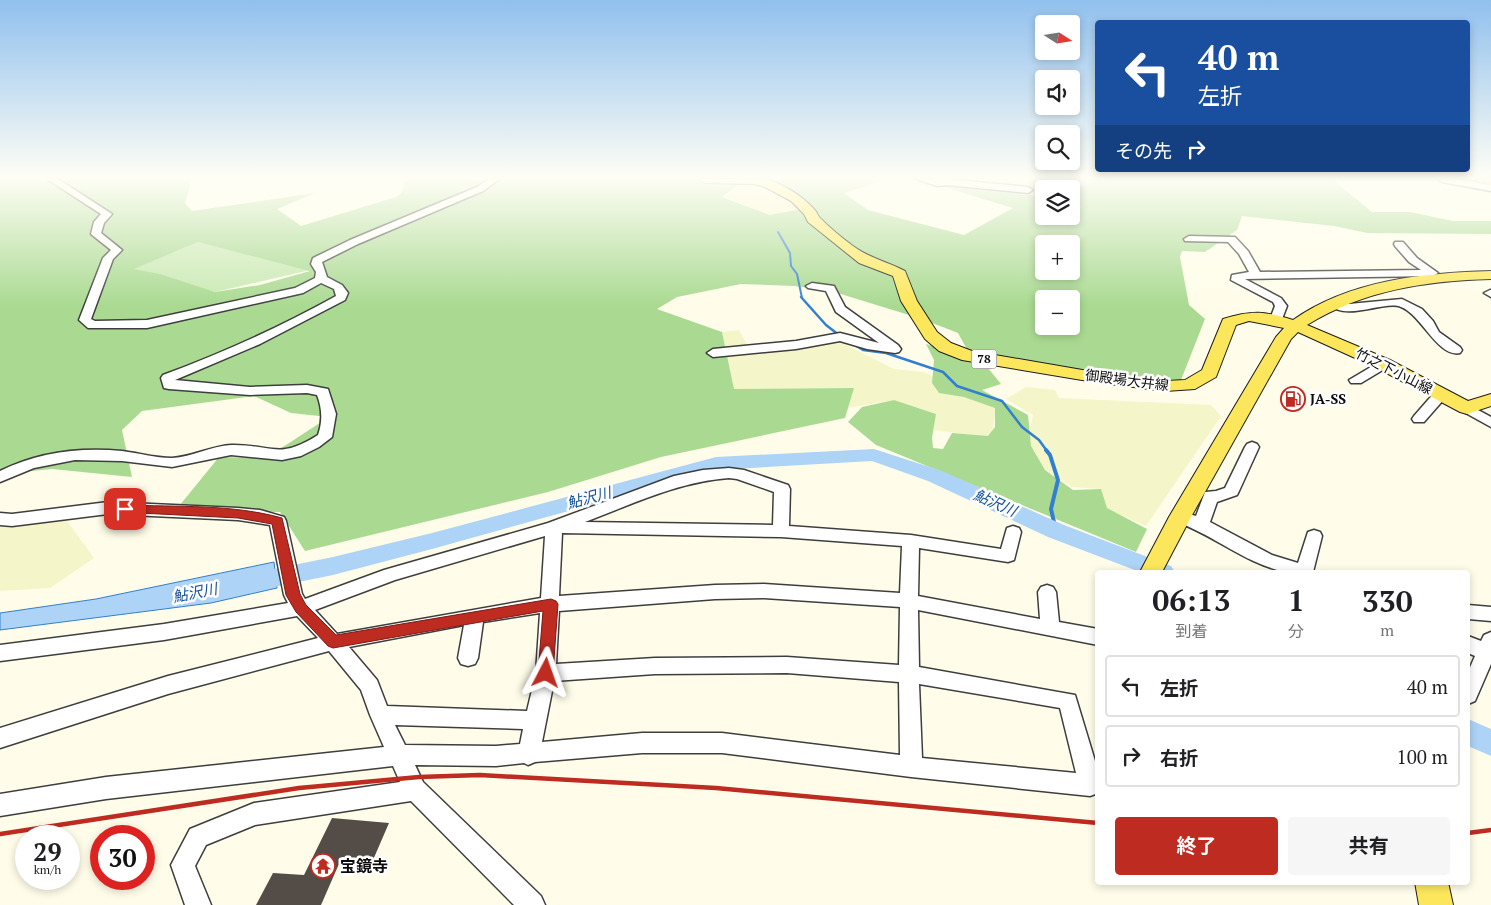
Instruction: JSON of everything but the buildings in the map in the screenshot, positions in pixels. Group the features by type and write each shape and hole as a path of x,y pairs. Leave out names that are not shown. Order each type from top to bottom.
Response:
{"main road":[{"name":"御殿場大井線","path":"816,221 864,260 889,268 900,274 909,302 931,335 945,347 968,356 1094,377 1166,386 1189,385 1210,373 1229,322 1236,317 1276,319 1297,326"},
{"path":"1153,570 1191,521 1284,337 1303,320 1360,294 1408,280 1436,274 1491,275"},
{"name":"竹之下小山線","path":"1297,326 1343,345 1467,408"},
{"path":"1467,408 1491,400"},
{"path":"1432,885 1436,905"}],"street":[{"path":"100,221 96,234 117,250 108,258 85,320 92,325 147,324 171,320 299,291 322,279"},
{"path":"322,279 321,272 316,264 317,260 403,221"},
{"path":"1189,239 1232,240 1244,253 1256,275"},
{"path":"1398,244 1413,260 1436,274"},
{"path":"1276,319 1281,306 1277,300 1237,280 1236,276 1436,274"},
{"path":"0,477 34,462 57,457 122,456 155,462 178,462 195,459 211,453 232,450 279,456 307,448 325,437 329,427 328,403 323,392 306,389 250,391 169,384 168,378 208,363 320,310 341,298 342,293 338,287 322,279"},
{"path":"713,353 796,345 842,337 867,345 895,349 840,309 830,288 812,286"},
{"path":"1335,304 1348,308 1402,302 1418,312 1429,324 1434,334 1456,350"},
{"path":"1356,380 1381,365"},
{"path":"1419,419 1440,395"},
{"path":"1467,408 1491,423"},
{"path":"1252,447 1231,491 1218,497 1211,496 1191,521 1266,560 1301,570"},
{"path":"0,653 164,632 297,602 554,527 680,480 703,475 740,474 782,489 781,531"},
{"path":"0,519 12,520 108,508 238,514 260,516 278,521 297,602 370,686 380,715 415,790 532,905"},
{"path":"554,527 781,531 912,541 1008,556 1014,532"},
{"path":"528,755 546,673 554,527"},
{"path":"1308,570 1314,536"},
{"path":"912,541 908,601 908,674 912,768"},
{"path":"0,738 168,685 333,642 551,604 706,592 764,591 908,601 1095,636"},
{"path":"1047,592 1050,627"},
{"path":"1470,612 1491,614"},
{"path":"468,658 474,616"},
{"path":"1470,686 1481,645"},
{"path":"0,805 106,788 400,755 528,755 642,743 722,743 912,768 1090,785 1068,701 908,674 787,665 655,666 546,673"},
{"path":"380,715 535,720"},
{"path":"198,905 183,865 198,837 254,814 415,790"}],"green space":[{"path":"0,221 294,221 301,226 317,221 911,221 964,235 989,221 1035,221 1035,225 1080,225 1080,221 1240,221 1237,230 1205,252 1182,251 1180,257 1189,305 1205,319 1181,380 1126,378 969,353 958,333 922,319 831,291 794,286 741,284 677,297 657,309 722,332 734,389 854,388 845,418 661,457 548,492 305,551 280,512 175,511 219,457 266,458 329,417 291,413 254,396 142,411 122,430 132,477 52,469 0,474","holes":["198,242 310,271 260,285 215,292 160,274 134,269"]},
{"path":"1290,221 1491,221 1491,234 1367,233 1334,226"},
{"path":"198,242 319,268 215,292 133,269"},
{"path":"739,330 750,350 834,339 894,369 924,372 996,408 993,429 988,437 933,430 936,414 894,400 848,408 849,388 734,389 722,332"},
{"path":"926,344 966,357 988,368 1001,384 982,390 1028,415 1031,446 1045,470 1073,490 1101,489 1107,508 1147,529 1136,552 876,445 848,422 862,407 894,400 936,414 932,438 933,448 943,449 952,433 988,436 995,427 995,408 964,397 939,393 932,383 934,360"},
{"path":"1026,387 1055,390 1059,398 1211,405 1221,416 1146,526 1103,507 1101,489 1072,487 1043,468 1027,443 1033,415 1006,399"},
{"path":"0,521 11,523 67,521 94,558 50,588 0,591"}],"water":[{"path":"274,562 277,588 211,603 0,630 0,613 96,599"}],"waterway":[{"path":"778,232 790,253 791,266 797,274 802,298"},
{"path":"801,297 826,325 839,335"},
{"path":"855,345 863,350 886,353 943,372 957,386 1002,401 1022,427 1039,440 1047,451"},
{"path":"1046,450 1050,455 1058,480 1051,509 1056,531"},
{"name":"鮎沢川","path":"249,583 333,566 432,541 716,464 874,455 935,476 1056,531 1158,570"},
{"name":"鮎沢川","path":"1470,733 1491,743"}],"railway":[{"path":"0,834 299,788 419,777 480,775 716,788 1095,823"},
{"path":"1470,833 1491,830"}],"place":[{"name":"JA-SS","path":"1293,399"},
{"name":"宝鏡寺","path":"323,866"}],"route":[{"path":"125,509 238,514 260,516 278,521 293,595 301,608 333,642 551,604 546,673"}]}
